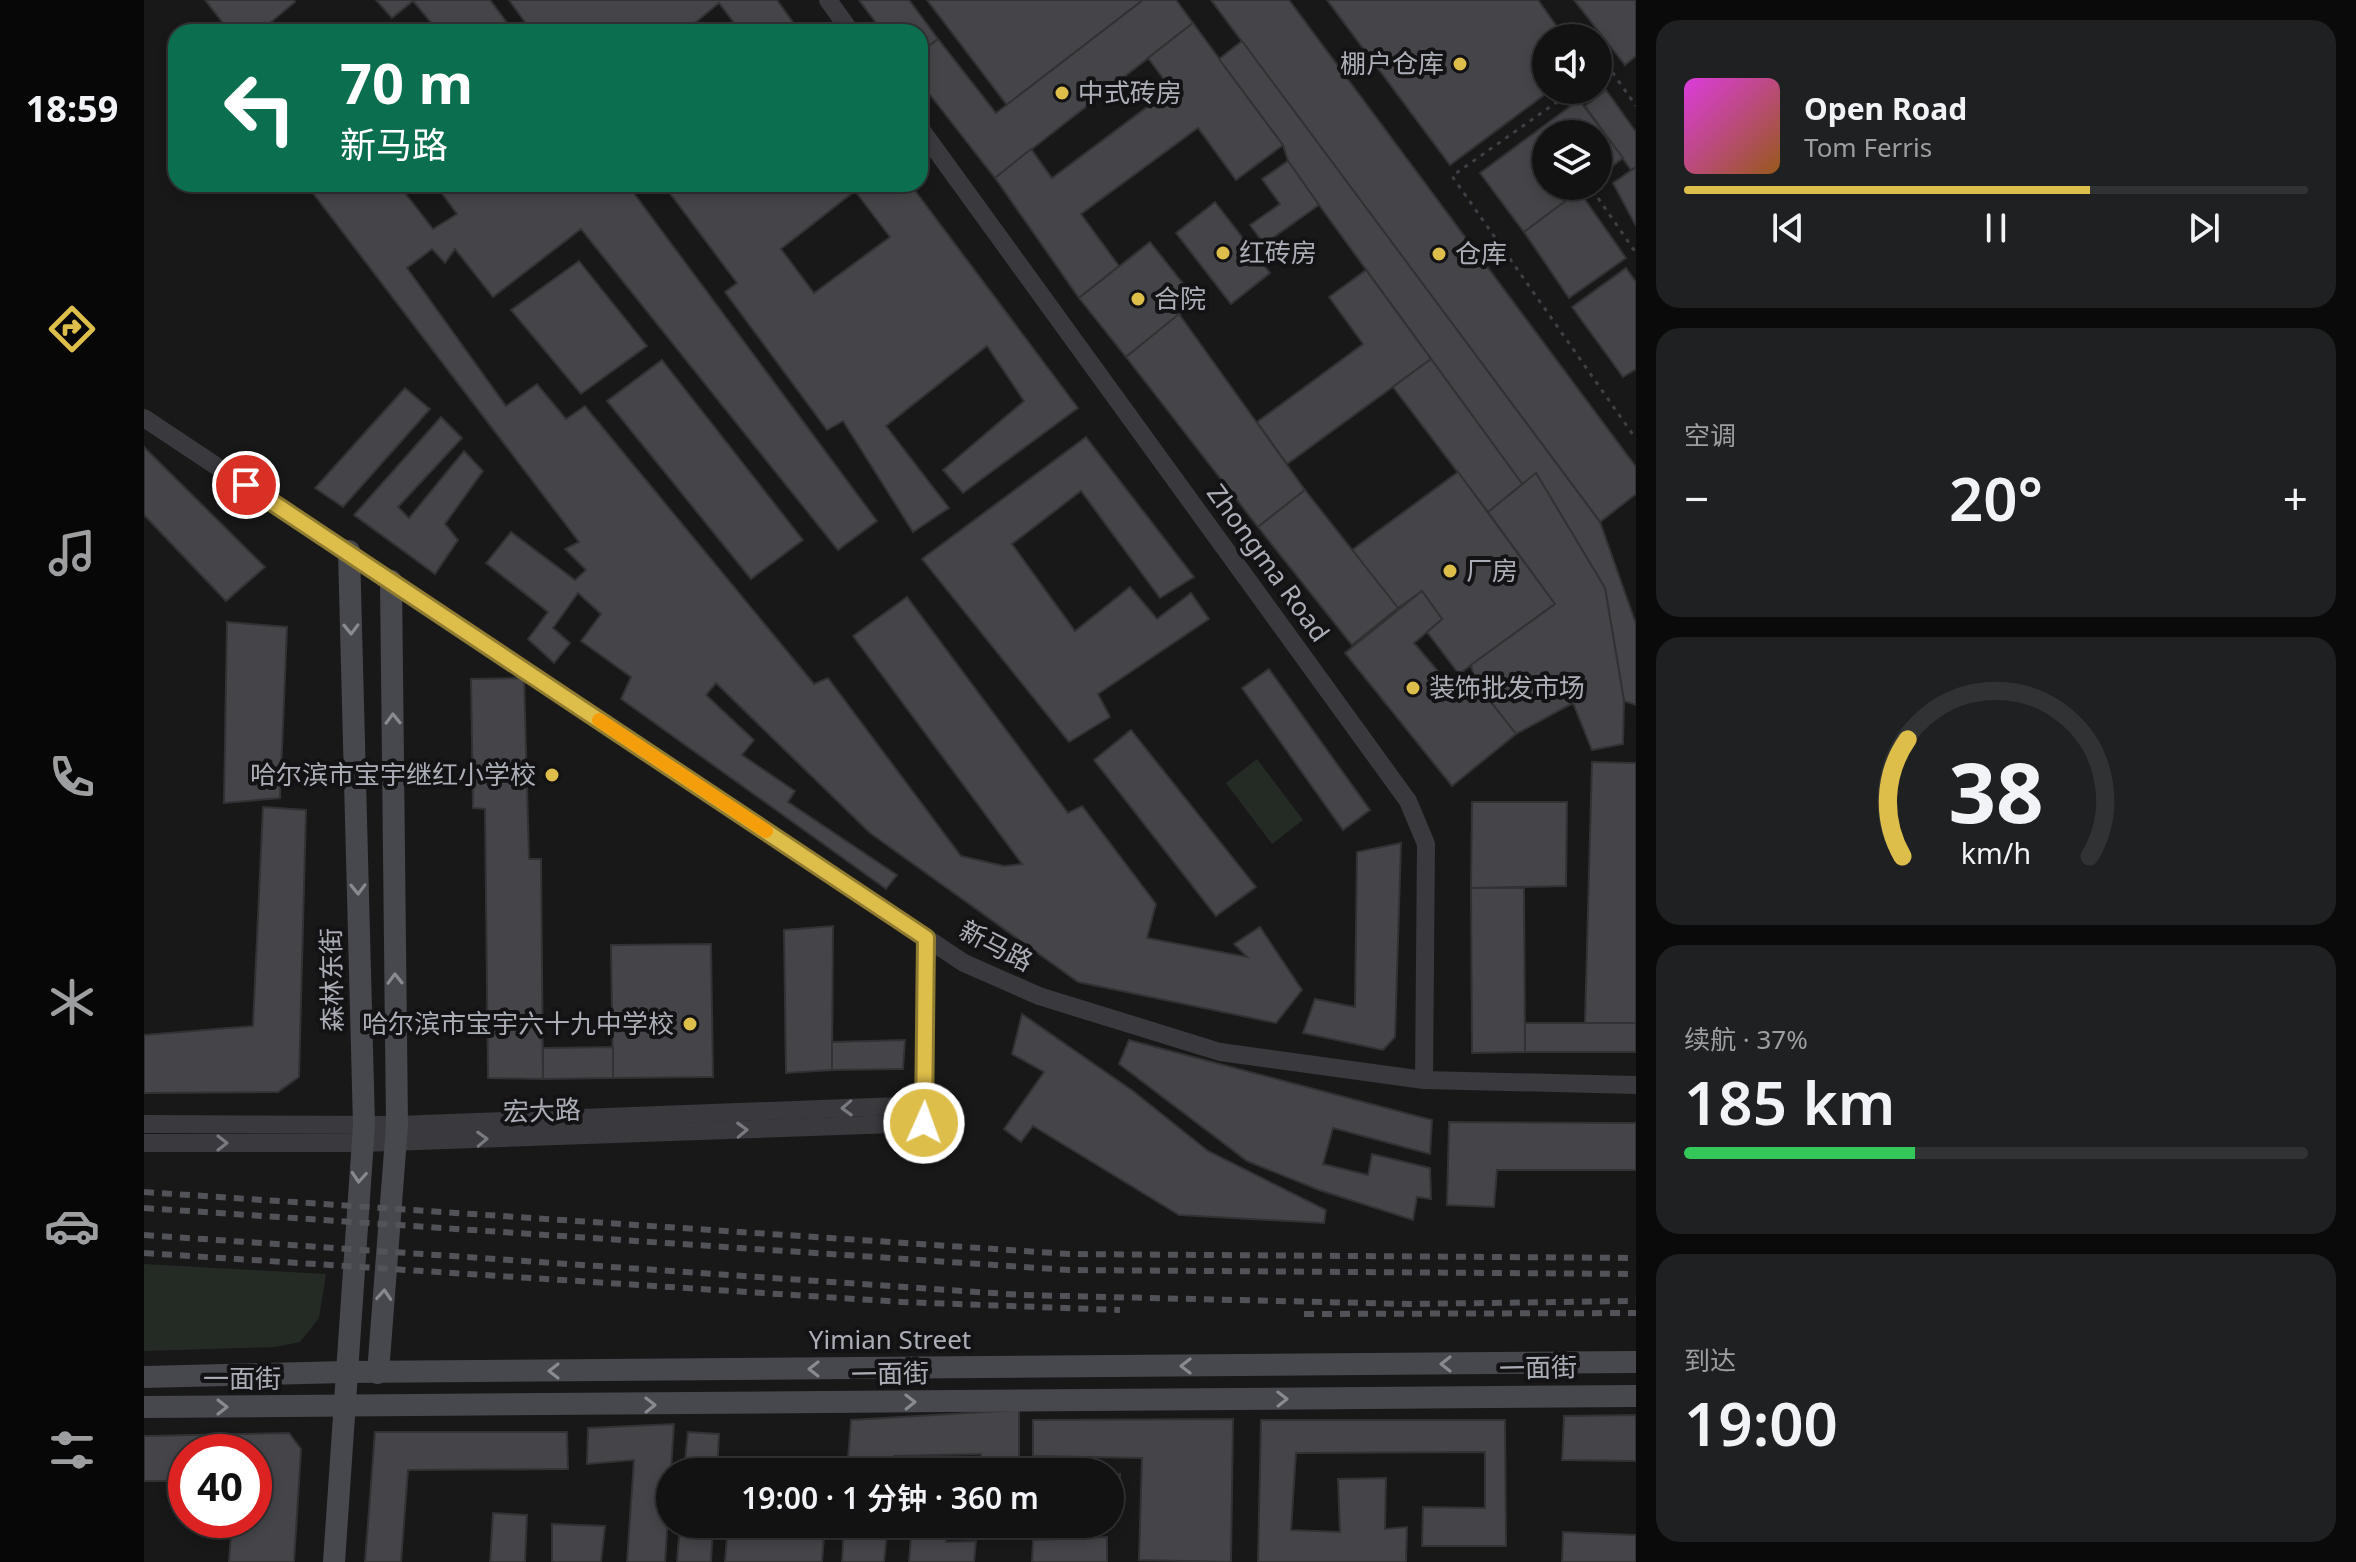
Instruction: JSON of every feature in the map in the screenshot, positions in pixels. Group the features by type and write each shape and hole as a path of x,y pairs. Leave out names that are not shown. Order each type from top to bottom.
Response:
{"main road":[{"name":"森林东街","path":"334,1562 363,1134 349,551"},
{"path":"378,1373 396,1134 391,581"},
{"name":"Yimian Street","path":"144,1377 345,1372 1636,1362"},
{"name":"一面街","path":"144,1407 1636,1396"}],"street":[{"path":"828,0 845,24"},
{"name":"Zhongma Road","path":"928,139 1408,801 1426,844 1424,1080"},
{"name":"新马路","path":"144,418 349,551 964,963 1039,996 1220,1052 1424,1080 1636,1085"},
{"name":"宏大路","path":"144,1143 363,1134 924,1123 926,938"},
{"name":"宏大路","path":"144,1124 363,1134"}],"path":[{"path":"1612,72 1636,106"},
{"path":"1554,104 1452,176 1636,439"},
{"path":"1599,200 1636,253"}],"shaded area":[{"path":"1257,759 1303,820 1272,844 1226,783"},
{"path":"144,1264 326,1274 319,1318 300,1342 275,1347 144,1351"}],"building":[{"path":"205,0 295,2 269,24 224,24"},
{"path":"376,0 490,0 508,24 432,24 413,1 392,18"},
{"path":"509,0 777,0 794,24 735,24 719,3 694,24 526,24"},
{"path":"859,0 909,0 927,24 877,24"},
{"path":"927,0 1143,0 1007,105"},
{"name":"中式砖房","path":"1143,0 1176,0 1193,23 995,178 928,92 928,47 938,39 996,113"},
{"name":"仓库","path":"1211,0 1289,0 1636,467 1636,494 1600,522"},
{"name":"棚户仓库","path":"1327,0 1538,0 1555,24 1532,24 1532,104 1450,165"},
{"path":"1574,0 1636,0 1636,56 1625,65 1612,48 1612,24 1593,24"},
{"path":"1193,23 1283,145 1236,180 1198,128 1081,214 1119,266 1079,298 995,178 1031,149 1052,178 1171,89 1148,58"},
{"path":"928,26 938,39 928,47"},
{"name":"仓库","path":"1242,41 1600,522 1636,624 1636,705 1624,701 1605,588 1536,473 1523,485 1319,205 1288,161 1283,145 1219,59"},
{"path":"1612,98 1636,132 1636,167 1631,170 1612,144 1612,120 1595,120 1585,106 1612,104"},
{"path":"1574,104 1582,104 1594,120 1552,120"},
{"path":"1532,135 1532,200 1567,200 1524,232 1480,173"},
{"path":"1612,144 1623,158 1612,166"},
{"path":"1288,161 1319,205 1264,244 1250,225 1280,204 1262,179"},
{"path":"1636,167 1636,226 1613,183"},
{"path":"312,192 404,192 433,229 457,214 441,192 633,192 877,521 838,550 581,229 493,297 455,249 445,263 432,249 407,268 506,406 537,384 566,419 585,406 814,684 828,678 961,856 1004,866 1022,864 853,636 907,597 1068,813 1082,806 1156,904 1147,938 1247,957 1234,944 1260,927 1302,990 1276,1023 1078,982 870,833 716,683 706,695 754,740 742,755 795,791 788,802 897,875 886,889 621,699 631,677 581,641 601,614 578,593 553,628 570,643 554,663 528,639 548,612 486,563 511,532 575,580 586,570 565,549 579,542"},
{"path":"669,192 854,192 781,249 814,293 890,237 856,192 916,192 1078,408 963,493 943,470 1024,401 987,346 886,426 949,508 913,532 843,421 827,430 725,292 737,283"},
{"name":"仓库","path":"1567,200 1585,200 1626,258 1569,298 1524,232"},
{"name":"红砖房","path":"1215,202 1270,273 1231,304 1176,233"},
{"name":"合院","path":"1150,242 1197,301 1126,357 1079,298"},
{"path":"579,261 647,346 581,394 511,310"},
{"name":"仓库","path":"1626,268 1636,282 1636,369 1623,377 1572,307"},
{"path":"1366,270 1431,359 1287,464 1257,422 1363,344 1329,297"},
{"path":"1179,314 1305,490 1258,527 1126,357"},
{"path":"1431,359 1523,485 1488,512 1393,387"},
{"path":"662,360 803,540 751,579 607,401"},
{"path":"405,388 430,409 343,507 315,488"},
{"path":"441,417 462,438 398,507 409,518 464,451 483,471 445,524 458,540 435,574 354,515"},
{"path":"1086,437 1194,577 1160,598 1081,491 1012,544 1075,631 1130,587 1157,619 1191,593 1209,619 1098,694 1110,717 1069,742 922,559"},
{"path":"144,447 265,567 226,601 144,515"},
{"name":"厂房","path":"1458,472 1555,604 1459,674 1427,632 1442,619 1422,591 1398,608 1352,550"},
{"path":"1536,473 1605,588 1624,701 1623,744 1592,750 1573,703 1516,734 1475,682 1471,665 1555,604 1488,512"},
{"path":"1305,490 1398,608 1352,645 1258,527"},
{"name":"装饰批发市场","path":"1422,591 1442,619 1414,643 1458,695 1475,682 1516,734 1452,786 1345,653"},
{"path":"227,622 287,627 280,798 224,803"},
{"path":"1269,669 1370,810 1343,830 1242,688"},
{"path":"524,678 529,859 541,859 543,1079 488,1078 485,809 473,808 471,679"},
{"path":"1131,730 1256,887 1216,916 1094,760"},
{"path":"1592,762 1636,763 1636,1023 1585,1023"},
{"path":"1472,802 1567,802 1566,886 1471,888"},
{"path":"263,807 306,810 299,1077 278,1092 144,1093 144,1035 253,1026"},
{"path":"1401,843 1395,1037 1383,1050 1303,1033 1315,999 1355,1007 1357,852"},
{"path":"1471,888 1524,888 1525,1052 1472,1053"},
{"path":"833,926 832,1070 786,1073 784,930"},
{"path":"711,944 713,1077 613,1078 611,945"},
{"path":"1022,1014 1133,1091 1208,1151 1326,1210 1324,1223 1179,1215 1033,1126 1021,1142 1004,1129 1044,1072 1012,1054"},
{"path":"1525,1023 1636,1023 1636,1052 1525,1052"},
{"path":"905,1040 903,1069 832,1070 832,1042"},
{"path":"1129,1040 1432,1120 1430,1154 1333,1128 1323,1164 1368,1175 1372,1154 1430,1168 1431,1199 1417,1197 1413,1220 1319,1190 1247,1161 1119,1064"},
{"path":"613,1047 613,1078 543,1079 543,1048"},
{"path":"1449,1122 1636,1123 1636,1170 1497,1170 1494,1207 1447,1205"},
{"path":"1019,1410 1019,1458 981,1458 981,1454 848,1458 851,1420"},
{"path":"1636,1415 1636,1461 1562,1460 1564,1416"},
{"path":"1233,1419 1231,1562 1139,1560 1142,1458 1033,1456 1033,1420"},
{"path":"1261,1420 1505,1420 1506,1546 1422,1546 1423,1507 1485,1508 1485,1452 1296,1453 1291,1530 1340,1532 1338,1479 1386,1478 1385,1529 1407,1527 1406,1562 1258,1562"},
{"path":"674,1424 672,1458 656,1458 656,1538 667,1538 665,1562 627,1562 634,1460 587,1464 588,1428"},
{"path":"375,1432 567,1432 568,1469 408,1470 401,1562 365,1562"},
{"path":"688,1432 719,1434 718,1458 685,1458"},
{"path":"289,1433 301,1449 294,1562 229,1562 231,1538 272,1538 272,1434 241,1434"},
{"path":"144,1436 168,1436 168,1481 144,1481"},
{"path":"493,1513 527,1515 525,1562 490,1562"},
{"path":"552,1524 605,1526 601,1562 552,1562"},
{"path":"1563,1532 1636,1535 1636,1562 1562,1562"},
{"path":"679,1538 712,1538 711,1562 677,1562"},
{"path":"727,1538 824,1538 822,1562 725,1562"},
{"path":"843,1538 887,1538 884,1562 842,1562"},
{"path":"911,1538 976,1541 974,1562 909,1562"},
{"path":"1107,1538 1107,1562 1032,1562 1033,1540"}],"railway":[{"path":"144,1192 1069,1254 1636,1258"},
{"path":"144,1208 1069,1270 1636,1274"},
{"path":"144,1235 1022,1295 1408,1304 1636,1301"},
{"path":"144,1253 902,1302 1120,1310"},
{"path":"1304,1314 1636,1313"}],"slow traffic":[{"path":"599,720 766,831"}],"place":[{"name":"棚户仓库","path":"1460,64"},
{"name":"中式砖房","path":"1062,93"},
{"name":"红砖房","path":"1223,253"},
{"name":"仓库","path":"1439,254"},
{"name":"合院","path":"1138,299"},
{"name":"厂房","path":"1450,571"},
{"name":"装饰批发市场","path":"1413,688"},
{"name":"哈尔滨市宝宇继红小学校","path":"552,775"},
{"name":"哈尔滨市宝宇六十九中学校","path":"690,1024"}],"route":[{"path":"246,485 926,938 924,1123"}]}
